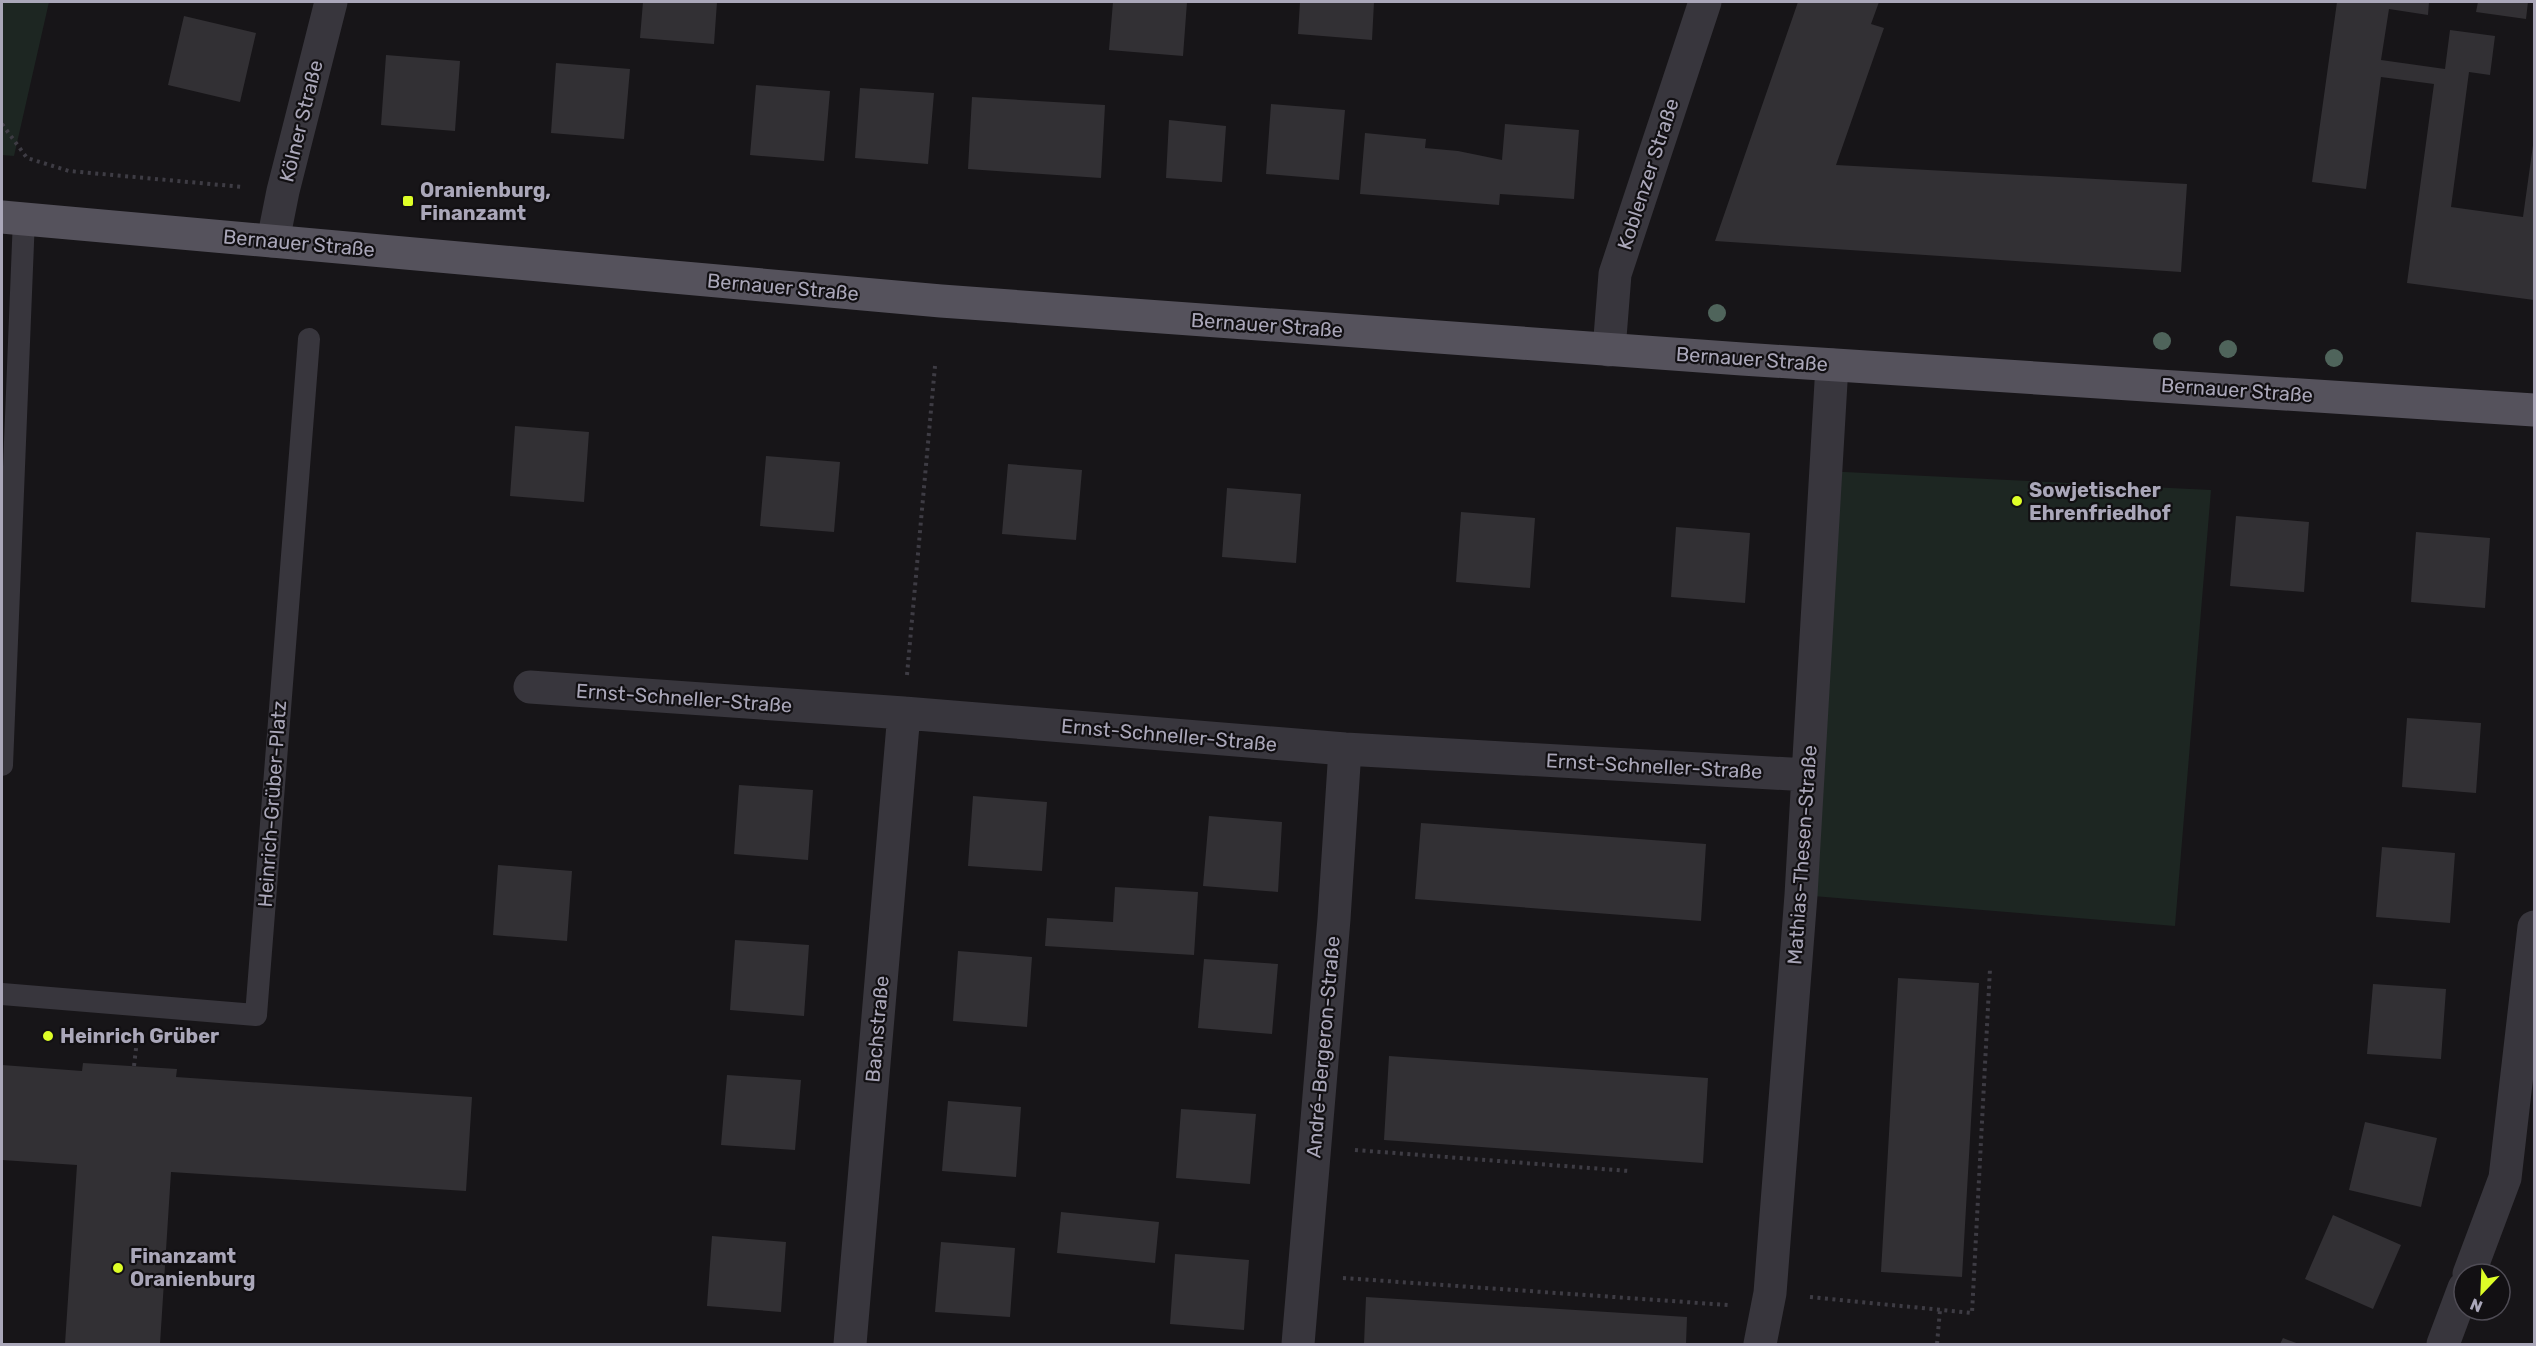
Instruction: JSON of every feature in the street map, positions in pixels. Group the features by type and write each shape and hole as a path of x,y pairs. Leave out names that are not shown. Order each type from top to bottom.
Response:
{"main road":[{"name":"Bernauer Straße","path":"13,218 941,301 1609,350 2535,410"}],"street":[{"name":"Kölner Straße","path":"273,241 283,190 331,2"},
{"name":"Koblenzer Straße","path":"1609,350 1615,274 1705,2"},
{"name":"Mathias-Thesen-Straße","path":"1761,1344 1769,1300 1808,775 1832,365"},
{"name":"Ernst-Schneller-Straße","path":"530,687 904,713 1345,749 1808,775"},
{"name":"Bachstraße","path":"850,1344 904,713"},
{"name":"André-Bergeron-Straße","path":"1298,1344 1334,919 1345,749"},
{"path":"2474,1262 2505,1178 2527,1057 2535,927"},
{"path":"2443,1344 2452,1320"}],"lane":[{"path":"2,765 13,218"},
{"name":"Heinrich-Grüber-Platz","path":"2,994 256,1015 309,339"}],"path":[{"path":"2,124 27,158 69,171 283,190"},
{"path":"904,713 935,366"},
{"path":"1304,1276 1972,1313 1990,969"},
{"path":"134,1066 138,1035"},
{"path":"1315,1147 1629,1171"},
{"path":"1937,1344 1940,1310"}],"shaded area":[{"path":"2,2 49,2 14,156 2,155"},
{"path":"1824,471 2211,490 2175,926 1801,895"}],"building":[{"path":"643,2 717,2 714,44 640,38"},
{"path":"1113,2 1187,2 1183,56 1109,50"},
{"path":"1300,2 1374,2 1372,40 1298,34"},
{"path":"1798,2 1879,2 1871,24 1884,28 1836,165 2187,184 2181,272 1715,241"},
{"path":"2337,2 2429,2 2428,15 2389,9 2381,60 2445,69 2450,30 2495,36 2490,75 2469,72 2451,207 2523,217 2534,138 2534,300 2407,283 2434,84 2381,77 2366,189 2312,182"},
{"path":"2478,2 2528,2 2526,19 2476,12"},
{"path":"184,16 256,33 240,102 168,85"},
{"path":"386,55 460,61 455,131 381,125"},
{"path":"556,63 630,69 624,139 551,133"},
{"path":"756,85 830,91 824,161 750,155"},
{"path":"860,88 934,93 928,164 855,158"},
{"path":"972,97 1105,105 1101,178 968,169"},
{"path":"1271,104 1345,110 1339,180 1266,174"},
{"path":"1169,120 1226,126 1222,182 1166,178"},
{"path":"1505,124 1579,130 1574,199 1500,194 1499,205 1360,194 1365,133 1426,139 1425,148 1458,151 1502,160"},
{"path":"515,426 589,432 584,502 510,496"},
{"path":"766,456 840,462 834,532 760,526"},
{"path":"1008,464 1082,470 1076,540 1002,534"},
{"path":"1227,488 1301,494 1296,563 1222,557"},
{"path":"1461,512 1535,518 1530,588 1456,582"},
{"path":"2236,516 2309,522 2304,592 2230,586"},
{"path":"1676,527 1750,533 1745,603 1671,597"},
{"path":"2416,532 2490,538 2485,608 2411,602"},
{"path":"2407,718 2481,723 2476,793 2402,787"},
{"path":"739,785 813,790 808,860 734,854"},
{"path":"973,796 1047,802 1042,871 968,866"},
{"path":"1209,816 1282,822 1278,892 1203,886"},
{"path":"1421,823 1706,844 1701,921 1415,899"},
{"path":"2382,847 2455,853 2450,923 2376,917"},
{"path":"498,865 572,871 567,941 493,935"},
{"path":"1115,887 1198,892 1194,955 1045,946 1047,918 1113,922"},
{"path":"735,940 809,945 804,1016 730,1010"},
{"path":"958,951 1032,957 1027,1027 953,1021"},
{"path":"1204,959 1278,964 1272,1034 1198,1028"},
{"path":"1898,978 1979,983 1962,1277 1881,1272"},
{"path":"2373,984 2446,989 2441,1059 2367,1054"},
{"path":"1389,1056 1708,1078 1703,1163 1384,1140"},
{"name":"Finanzamt Oranienburg","path":"83,1063 177,1069 176,1077 472,1097 466,1191 171,1172 160,1344 65,1344 77,1165 2,1160 2,1065 82,1071"},
{"path":"727,1075 801,1080 795,1150 721,1145"},
{"path":"948,1101 1021,1107 1016,1177 942,1171"},
{"path":"1181,1109 1256,1114 1250,1184 1176,1178"},
{"path":"2365,1122 2437,1138 2421,1207 2349,1190"},
{"path":"1061,1212 1159,1222 1155,1263 1057,1253"},
{"path":"2333,1215 2401,1245 2373,1309 2305,1279"},
{"path":"712,1236 786,1242 781,1312 707,1306"},
{"path":"941,1242 1015,1248 1010,1317 935,1312"},
{"path":"1175,1254 1249,1260 1244,1330 1170,1324"},
{"path":"1366,1297 1687,1317 1686,1344 1364,1344"},
{"path":"2283,1338 2299,1344 2280,1344"}],"place":[{"name":"Oranienburg, Finanzamt","path":"408,201"},
{"name":"Sowjetischer Ehrenfriedhof","path":"2017,501"},
{"name":"Heinrich Grüber","path":"48,1036"},
{"name":"Finanzamt Oranienburg","path":"118,1268"}]}
